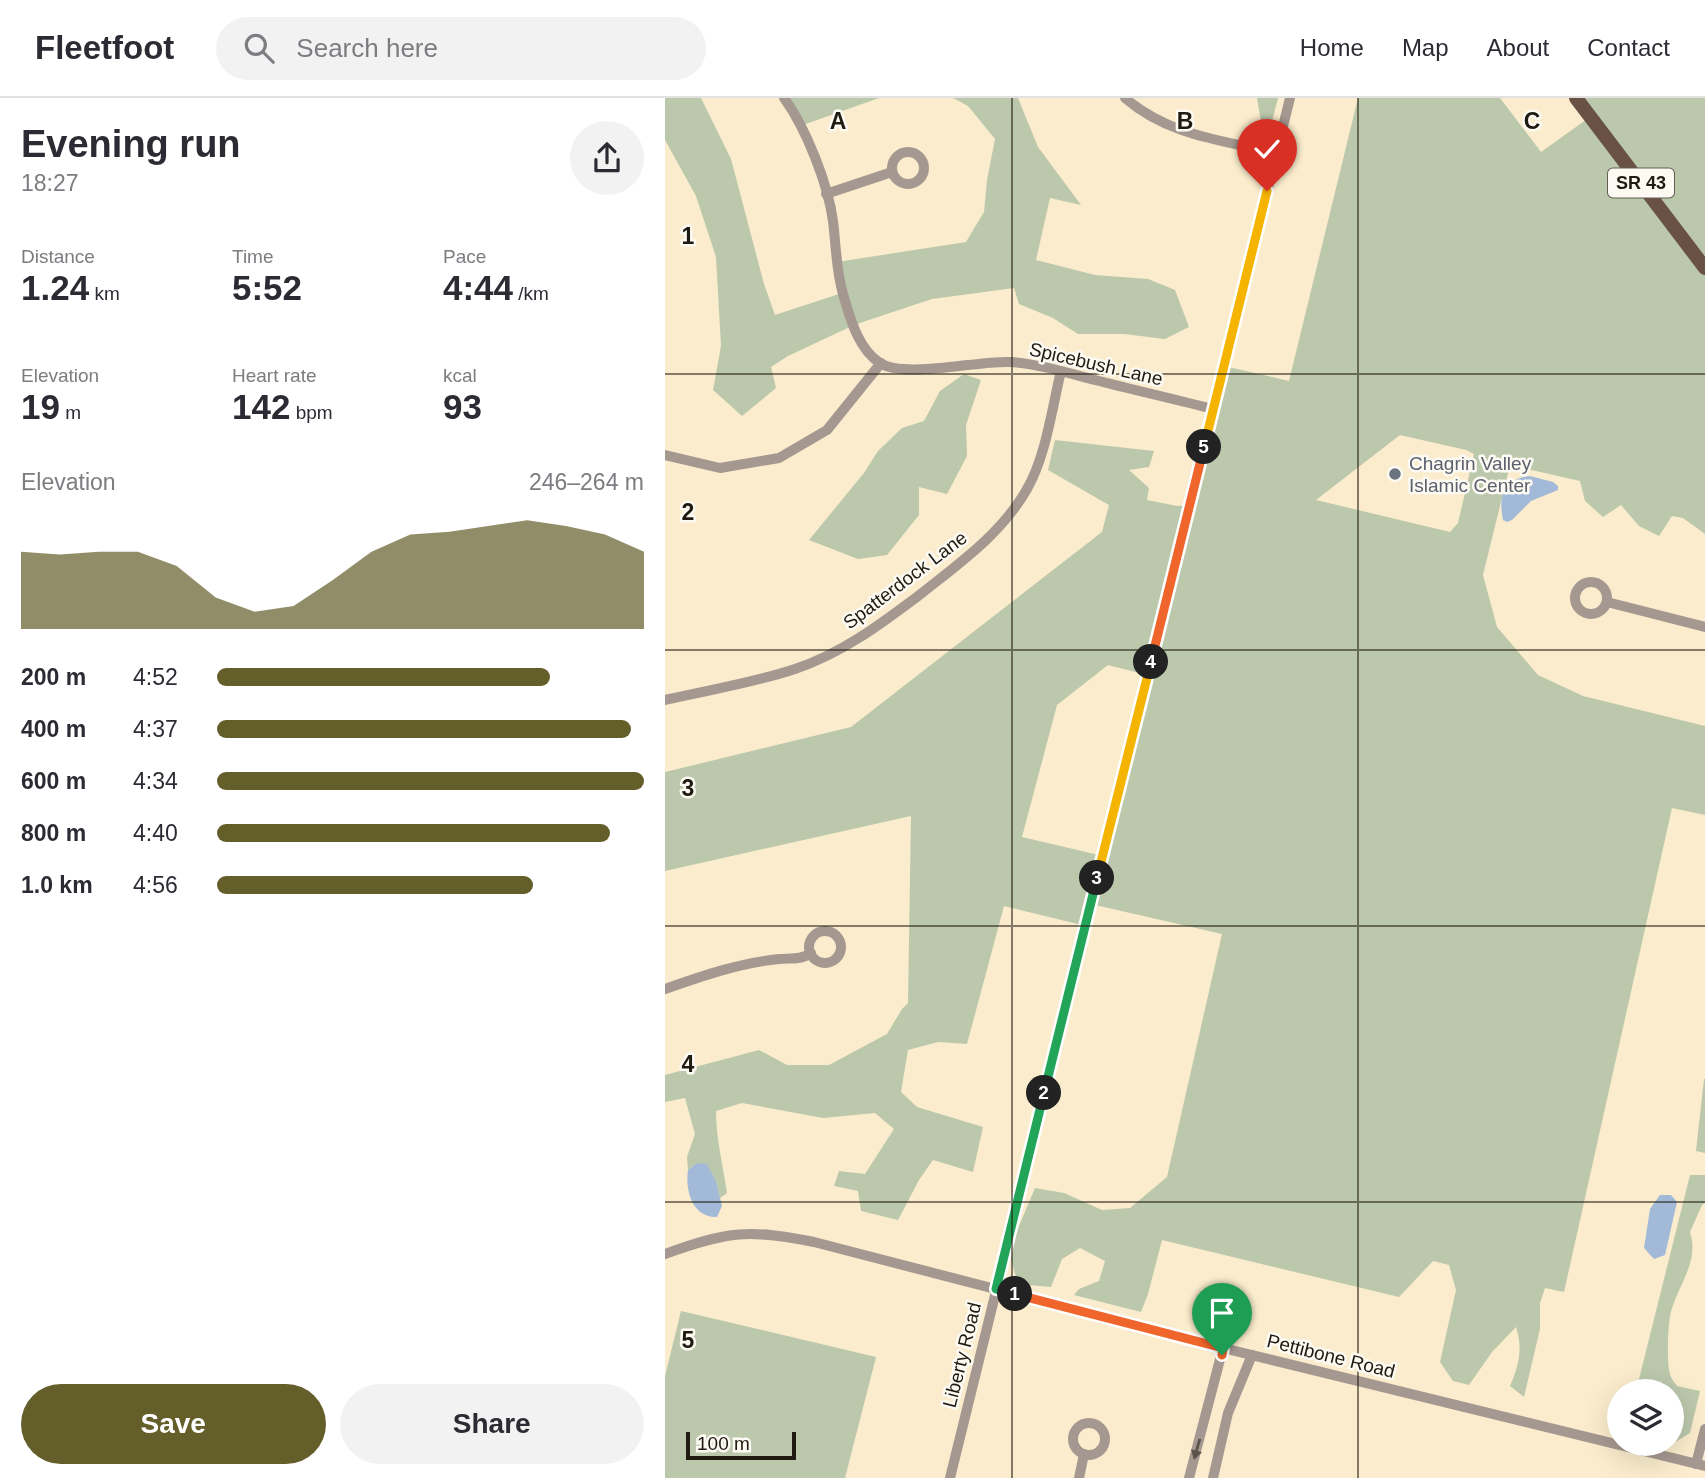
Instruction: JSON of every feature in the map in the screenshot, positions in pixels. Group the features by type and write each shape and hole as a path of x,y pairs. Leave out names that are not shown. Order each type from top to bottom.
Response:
{"main road":[{"name":"SR 43","path":"1576,98 1705,268"}],"street":[{"path":"665,455 720,467 779,458 827,430 881,363 863,345 850,317 839,280 832,217 826,194 809,140 784,98"},
{"path":"1125,98 1155,120 1178,131 1276,153"},
{"name":"Liberty Road","path":"950,1478 1290,98"},
{"path":"826,194 892,172"},
{"name":"Spicebush Lane","path":"881,363 905,370 1012,362 1061,371 1213,409"},
{"name":"Spatterdock Lane","path":"665,700 793,670 826,657 857,640 963,561 1006,521 1028,486 1042,448 1061,371"},
{"path":"1607,602 1705,627"},
{"path":"665,989 729,968 767,960 801,958 811,953"},
{"name":"Pettibone Road","path":"665,1254 717,1236 768,1233 814,1242 1223,1348 1701,1465"},
{"path":"1189,1478 1223,1348"},
{"path":"1213,1478 1225,1424 1252,1355"},
{"path":"1205,1419 1207,1426 1212,1429 1225,1424"},
{"path":"1701,1465 1705,1429"},
{"path":"1079,1478 1084,1454"}],"green space":[{"path":"665,98 701,98 731,159 764,284 775,315 842,293 837,262 966,242 984,212 995,139 968,106 953,98 1018,98 1038,147 1081,205 1050,198 1036,260 1095,275 1148,279 1175,290 1189,327 1165,339 1124,334 1078,334 1053,318 1019,304 1014,288 932,299 854,325 788,356 771,367 776,388 742,416 713,390 721,346 716,257 696,196 665,140"},
{"path":"784,98 879,98 800,126"},
{"path":"1257,98 1278,98 1271,125 1261,121"},
{"path":"1358,98 1500,98 1541,152 1590,117 1583,98 1705,98 1705,534 1683,518 1672,516 1659,536 1639,526 1621,505 1603,517 1585,501 1580,481 1510,465 1483,575 1497,627 1538,675 1583,696 1705,726 1705,815 1672,808 1564,1292 1545,1288 1540,1303 1540,1329 1524,1397 1510,1386 1519,1357 1516,1327 1492,1352 1469,1385 1453,1381 1440,1362 1456,1290 1449,1265 1433,1261 1399,1297 1162,1240 1141,1312 1074,1295 1079,1289 1099,1281 1105,1261 1080,1248 1062,1259 1051,1287 1018,1284 1011,1260 1013,1240 1035,1188 1064,1193 1102,1210 1130,1208 1167,1177 1222,934 1091,904 1086,926 1004,906 967,1044 938,1042 908,1050 901,1092 917,1107 983,1127 973,1172 933,1160 898,1220 861,1211 858,1191 834,1186 839,1171 865,1174 894,1129 875,1113 823,1118 742,1103 716,1111 718,1142 727,1193 720,1198 716,1181 697,1163 688,1170 687,1157 695,1134 685,1098 665,1102 665,1075 759,1050 787,1065 829,1065 887,1034 908,1003 911,816 665,871 665,772 851,727 1102,532 1109,505 1048,470 1055,440 1154,451 1149,467 1129,470 1149,488 1147,500 1177,506 1189,505 1224,366 1289,381","holes":["1400,435 1474,454 1458,523 1450,532 1316,500","1108,665 1147,675 1103,856 1022,837 1057,705"]},
{"path":"964,374 981,380 966,425 967,456 947,494 919,487 919,515 887,555 858,559 809,540 864,473 878,451 902,428 924,421 940,391"},
{"path":"1705,1079 1705,1153 1696,1151"},
{"path":"1690,1175 1705,1175 1705,1203 1690,1232 1690,1265 1670,1316 1668,1356 1672,1379 1639,1379"},
{"path":"681,1311 876,1357 845,1478 665,1478 665,1376"},
{"path":"1684,1388 1700,1391 1690,1433 1684,1437"}],"water":[{"path":"1530,476 1553,482 1558,486 1558,490 1531,501 1512,520 1503,520 1501,503 1505,490 1514,481"},
{"path":"697,1163 707,1164 716,1181 722,1206 717,1217 701,1213 689,1194 688,1170"},
{"path":"1660,1195 1671,1195 1677,1202 1665,1255 1654,1259 1644,1248 1650,1209"}],"place":[{"name":"Chagrin Valley Islamic Center","path":"1395,474"}],"route":[{"path":"1222,1355 1223,1348 996,1289 1267,191"}]}
